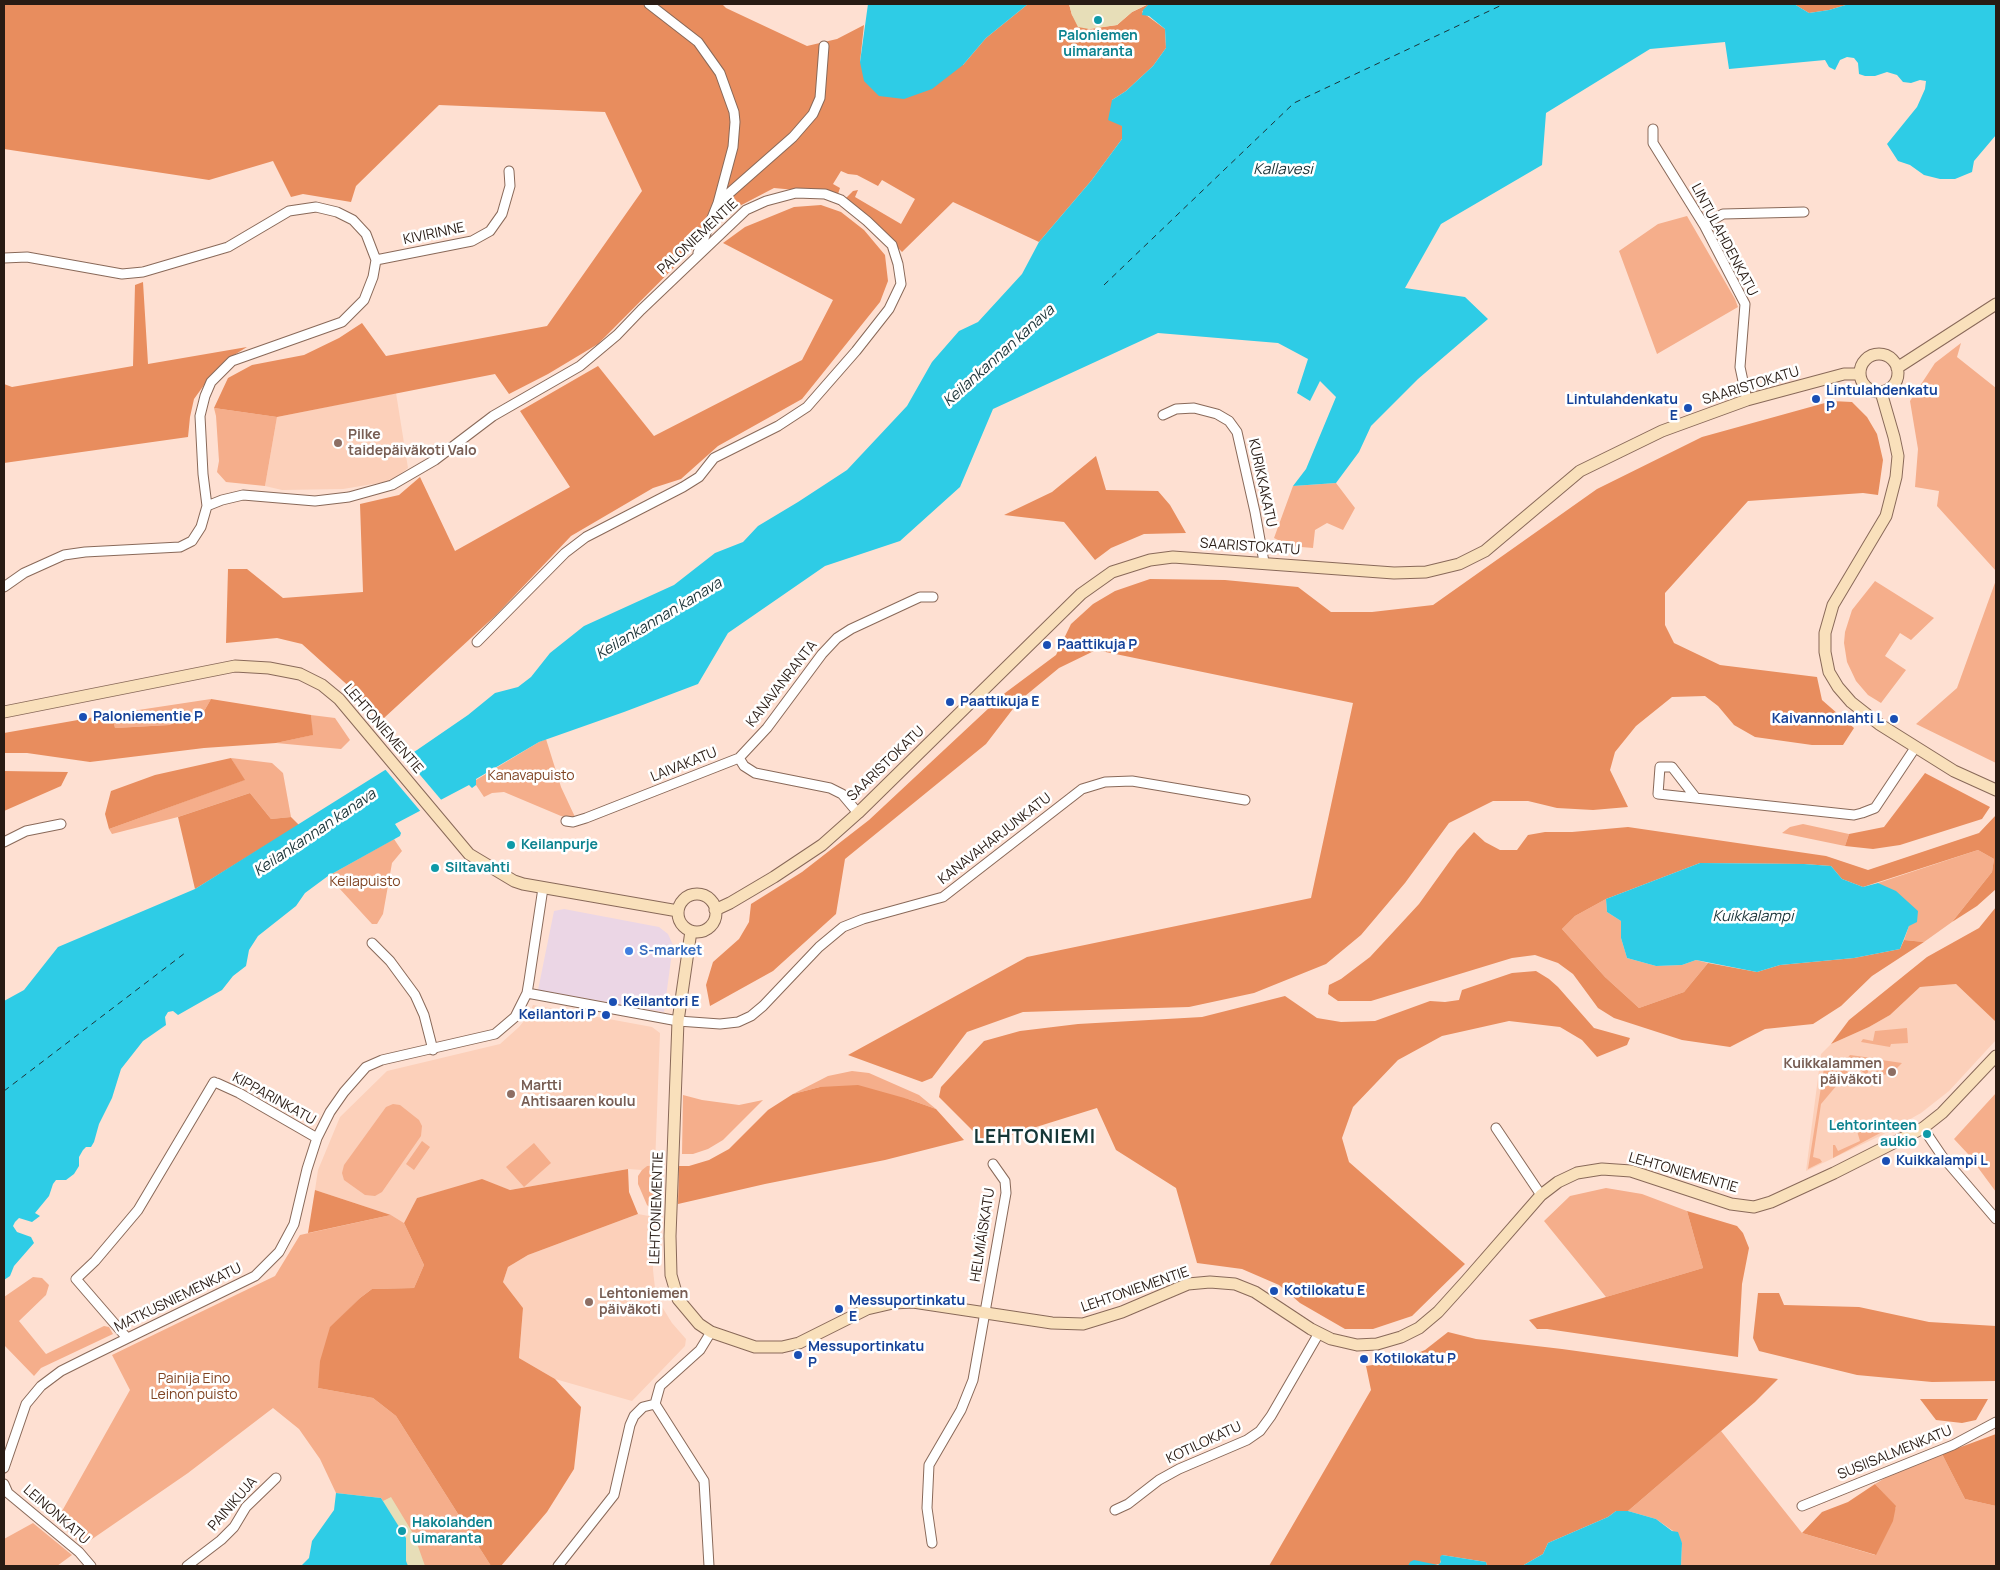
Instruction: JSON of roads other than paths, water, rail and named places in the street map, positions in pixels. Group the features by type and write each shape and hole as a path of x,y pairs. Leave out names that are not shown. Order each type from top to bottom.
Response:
{"main road":[{"path":"1897,368 1996,304"},
{"path":"1873,355 1885,355 1890,358 1897,368 1898,374 1891,388 1881,392 1869,390 1864,386 1860,374 1863,362 1873,355"},
{"name":"SAARISTOKATU","path":"715,910 730,903 822,845 858,813 1081,594 1112,572 1150,560 1173,557 1264,562 1394,573 1426,572 1458,564 1485,551 1580,471 1662,431 1747,400 1844,374 1860,374"},
{"path":"1881,392 1898,456 1896,477 1886,516 1833,605 1824,633 1825,652 1830,672 1838,687 1851,702 1915,748 1954,771 1996,790"},
{"name":"LEHTONIEMENTIE","path":"4,712 235,666 269,668 300,674 322,684 340,699 469,854 514,881 543,888 678,911"},
{"path":"696,894 710,900 715,910 716,915 711,926 702,932 690,932 679,921 678,911 682,901 696,894"},
{"name":"LEHTONIEMENTIE","path":"690,932 678,1021 670,1275 678,1299 699,1324 711,1332 738,1343 755,1347 771,1348 799,1342 867,1309 893,1303 913,1302 1070,1325 1083,1324 1122,1312 1188,1284 1210,1282 1235,1284 1255,1292 1331,1339 1357,1345 1377,1344 1402,1337 1419,1328 1438,1312 1541,1195 1558,1182 1576,1173 1614,1169 1632,1171 1731,1204 1754,1207 1789,1195 1923,1128 1942,1113 1996,1056"}],"street":[{"path":"649,4 698,42 720,73 734,112 733,147 718,203 697,255"},
{"path":"718,203 793,137 812,114 820,98 824,46"},
{"name":"LINTULAHDENKATU","path":"1653,129 1653,143 1704,225 1746,304 1740,367 1747,400"},
{"name":"KIVIRINNE","path":"376,260 472,240 490,231 502,214 510,186 509,171"},
{"name":"PALONIEMENTIE","path":"207,506 243,495 315,501 349,496 392,485 435,460 493,416 580,366 617,335 697,255 746,210 766,200 796,193 825,194 841,200 853,209 892,245 898,264 901,284 888,310 856,351 807,407 778,426 714,458 699,477 683,487 586,536 565,553 477,642"},
{"path":"4,258 27,257 122,274 143,272 228,247 289,212 316,207 337,212 353,220 366,234 376,260 373,277 364,300 342,322 232,361 211,382 205,396 200,423 207,506 201,527 192,541 180,546 64,555 24,573 4,587"},
{"path":"1704,225 1723,214 1804,212"},
{"name":"KURIKKAKATU","path":"1163,415 1176,409 1194,408 1217,414 1229,421 1237,432 1264,562"},
{"name":"KANAVANRANTA","path":"739,758 767,728 822,654 837,638 851,629 920,597 932,597"},
{"path":"1696,798 1672,767 1660,767 1658,794 1854,815 1875,808 1915,748"},
{"name":"LAIVAKATU","path":"566,821 573,822 586,818 739,758 744,766 756,774 830,788 842,794 858,813"},
{"name":"KANAVAHARJUNKATU","path":"527,993 678,1021 720,1024 738,1022 751,1016 820,947 843,927 863,919 943,897 1082,789 1105,782 1132,782 1245,800"},
{"path":"4,842 26,831 61,824"},
{"name":"MATKUSNIEMENKATU","path":"4,1468 26,1404 41,1386 61,1371 223,1293 260,1272 279,1252 294,1224 307,1169 317,1138 330,1112 344,1092 366,1067 382,1060 433,1050 495,1034 515,1017 527,993 543,888"},
{"path":"372,943 390,961 415,995 424,1015 433,1050"},
{"name":"KIPPARINKATU","path":"127,1338 76,1279 138,1210 215,1082 239,1093 317,1138"},
{"path":"1496,1128 1541,1195"},
{"path":"1923,1128 1942,1156 1996,1219"},
{"name":"HELMIÄISKATU","path":"932,1543 927,1508 929,1464 961,1410 973,1380 1006,1193 1004,1181 993,1164"},
{"path":"708,1566 704,1481 655,1404 660,1386 674,1371 690,1361 700,1350 711,1332"},
{"name":"KOTILOKATU","path":"1115,1510 1128,1504 1159,1480 1179,1469 1247,1440 1260,1431 1319,1333"},
{"path":"558,1566 614,1495 630,1425 634,1416 643,1407 655,1404"},
{"name":"SUSIISALMENKATU","path":"1802,1506 1953,1445 1996,1422"},
{"name":"PAINIKUJA","path":"187,1566 221,1540 234,1526 246,1507 276,1478"},
{"name":"LEINONKATU","path":"4,1484 8,1493 79,1552 91,1566"}],"water":[{"path":"868,4 1028,4 986,38 963,65 932,89 904,99 879,96 864,81 860,62"},
{"name":"Kallavesi","path":"1149,4 1794,4 1809,13 1849,4 1996,4 1996,135 1974,161 1972,172 1955,179 1940,179 1924,175 1910,165 1898,161 1887,144 1917,107 1925,89 1926,81 1903,82 1897,75 1887,72 1875,76 1865,76 1859,74 1858,63 1854,58 1847,57 1840,60 1835,70 1829,67 1825,60 1729,69 1725,42 1650,49 1546,113 1542,165 1441,224 1405,288 1465,297 1488,319 1418,379 1371,426 1359,452 1336,483 1293,486 1306,469 1336,397 1320,381 1310,401 1297,393 1308,359 1278,343 1158,333 993,409 960,487 900,541 825,566 728,633 698,684 539,742 476,779 476,785 472,788 469,785 395,824 401,833 400,836 328,876 305,893 296,906 258,936 249,950 246,966 233,976 222,990 178,1015 173,1011 168,1012 165,1017 166,1025 143,1041 121,1069 112,1098 99,1124 94,1142 91,1147 86,1147 83,1150 79,1157 79,1166 74,1174 66,1180 56,1180 49,1196 35,1213 40,1216 32,1222 19,1218 15,1222 13,1226 17,1232 31,1237 34,1243 14,1266 10,1276 4,1280 4,1001 24,990 58,947 195,889 417,750 468,715 495,693 518,687 531,677 550,653 584,626 674,585 715,553 743,542 758,526 847,470 907,406 932,362 959,331 978,322 1022,274 1039,242 1091,181 1122,139 1122,126 1108,120 1112,100 1126,91 1153,66 1166,48 1165,29 1149,16 1142,15 1143,10"},
{"name":"Kuikkalampi","path":"1700,863 1831,866 1842,879 1863,887 1878,883 1896,891 1918,911 1917,922 1909,926 1900,949 1854,958 1780,965 1757,972 1696,960 1682,965 1656,966 1627,958 1621,938 1621,921 1607,912 1606,899"},
{"path":"336,1493 381,1498 406,1538 406,1561 408,1566 301,1566 309,1558 312,1541 334,1510"},
{"path":"1616,1511 1628,1511 1656,1519 1672,1531 1678,1532 1682,1543 1681,1566 1522,1566 1543,1554 1548,1543 1608,1517"},
{"path":"1442,1555 1486,1562 1487,1566 1408,1566 1414,1560 1438,1565 1441,1562 1440,1557"}],"place":[{"name":"Paloniemen uimaranta","path":"1098,20"},
{"name":"Lintulahdenkatu P","path":"1816,399"},
{"name":"Lintulahdenkatu E","path":"1688,408"},
{"name":"Pilke taidepäiväkoti Valo","path":"338,443"},
{"name":"Paattikuja P","path":"1047,645"},
{"name":"Paattikuja E","path":"950,702"},
{"name":"Paloniementie P","path":"83,717"},
{"name":"Kaivannonlahti L","path":"1894,719"},
{"name":"Keilanpurje","path":"511,845"},
{"name":"Siltavahti","path":"435,868"},
{"name":"S-market","path":"629,951"},
{"name":"Keilantori E","path":"613,1002"},
{"name":"Keilantori P","path":"606,1015"},
{"name":"Kuikkalammen päiväkoti","path":"1892,1072"},
{"name":"Martti Ahtisaaren koulu","path":"511,1094"},
{"name":"Lehtorinteen aukio","path":"1927,1134"},
{"name":"Kuikkalampi L","path":"1886,1161"},
{"name":"Kotilokatu E","path":"1274,1291"},
{"name":"Lehtoniemen päiväkoti","path":"589,1302"},
{"name":"Messuportinkatu E","path":"839,1309"},
{"name":"Messuportinkatu P","path":"798,1355"},
{"name":"Kotilokatu P","path":"1364,1359"},
{"name":"Hakolahden uimaranta","path":"402,1531"}],"district":[{"name":"LEHTONIEMI","path":"1035,1138"}],"water label":[{"name":"Keilankannan kanava","path":"999,356"},
{"name":"Keilankannan kanava","path":"659,619"},
{"name":"Keilankannan kanava","path":"315,833"}],"park label":[{"name":"Kanavapuisto","path":"531,776"},
{"name":"Keilapuisto","path":"365,882"},
{"name":"Painija Eino Leinon puisto","path":"194,1388"}]}
